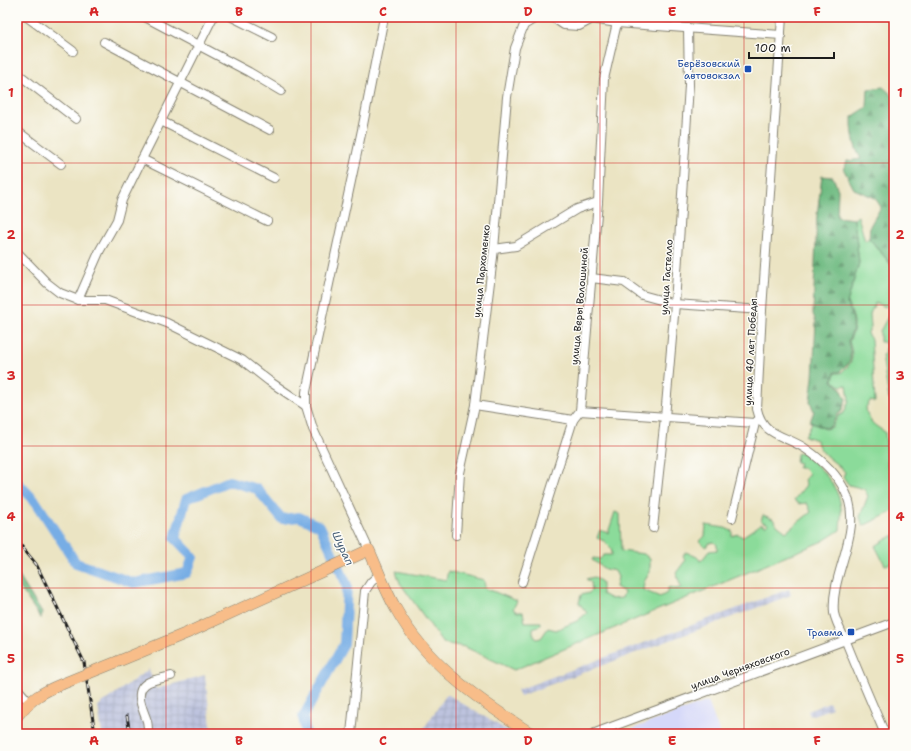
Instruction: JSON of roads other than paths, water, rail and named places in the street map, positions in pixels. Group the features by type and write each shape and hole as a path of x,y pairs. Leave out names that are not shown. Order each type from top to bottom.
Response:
{"main road":[{"path":"17,716 29,702 43,692 187,633 369,550 396,609 426,653 466,687 532,734"}],"street":[{"path":"27,17 73,51"},
{"path":"146,17 249,72 281,91"},
{"path":"78,300 100,250 117,220 122,200 213,17"},
{"path":"232,17 272,37"},
{"path":"369,550 312,429 306,406 306,392 363,126 384,17"},
{"name":"улица Пархоменко","path":"456,536 460,473 475,405 494,249 507,97 515,48 524,25 537,17"},
{"path":"552,17 564,25 579,26 592,19 617,23 781,35"},
{"name":"улица 40 лет Победы","path":"782,17 762,310 757,421 771,432 805,448 823,462 835,475 846,492 851,510 852,526 834,592 834,614 885,734"},
{"name":"улица Веры Волошиной","path":"580,411 598,202 604,79 617,23"},
{"name":"улица Гастелло","path":"653,528 675,304 689,85 688,28"},
{"path":"104,42 270,130"},
{"path":"17,73 76,119"},
{"path":"161,121 274,178"},
{"path":"17,131 61,164"},
{"path":"142,159 267,221"},
{"path":"494,249 516,246 577,209 598,202"},
{"path":"17,252 47,283 60,293 78,300 105,300 167,323 242,360 269,381 306,406"},
{"path":"591,278 624,282 642,295 675,304 762,310"},
{"path":"475,405 573,420"},
{"path":"522,582 573,420 580,411 757,421 732,518"},
{"path":"352,734 365,591 371,582 380,574"},
{"name":"улица Черняховского","path":"593,734 894,622"},
{"path":"148,734 148,723 140,700 141,692 143,687 149,682 171,676"},
{"path":"17,688 29,702"}],"waterway":[{"name":"Шурап","path":"17,482 36,502 76,563 134,583 187,573 193,557 175,538 186,499 229,481 257,489 282,519 299,517 320,526 347,585 344,644 303,717 306,734"}],"railway":[{"path":"17,541 36,564 84,662 95,734"},
{"path":"127,716 130,734"}],"place":[{"name":"Берёзовский автовокзал","path":"748,69"},
{"name":"Травма","path":"851,632"}]}
